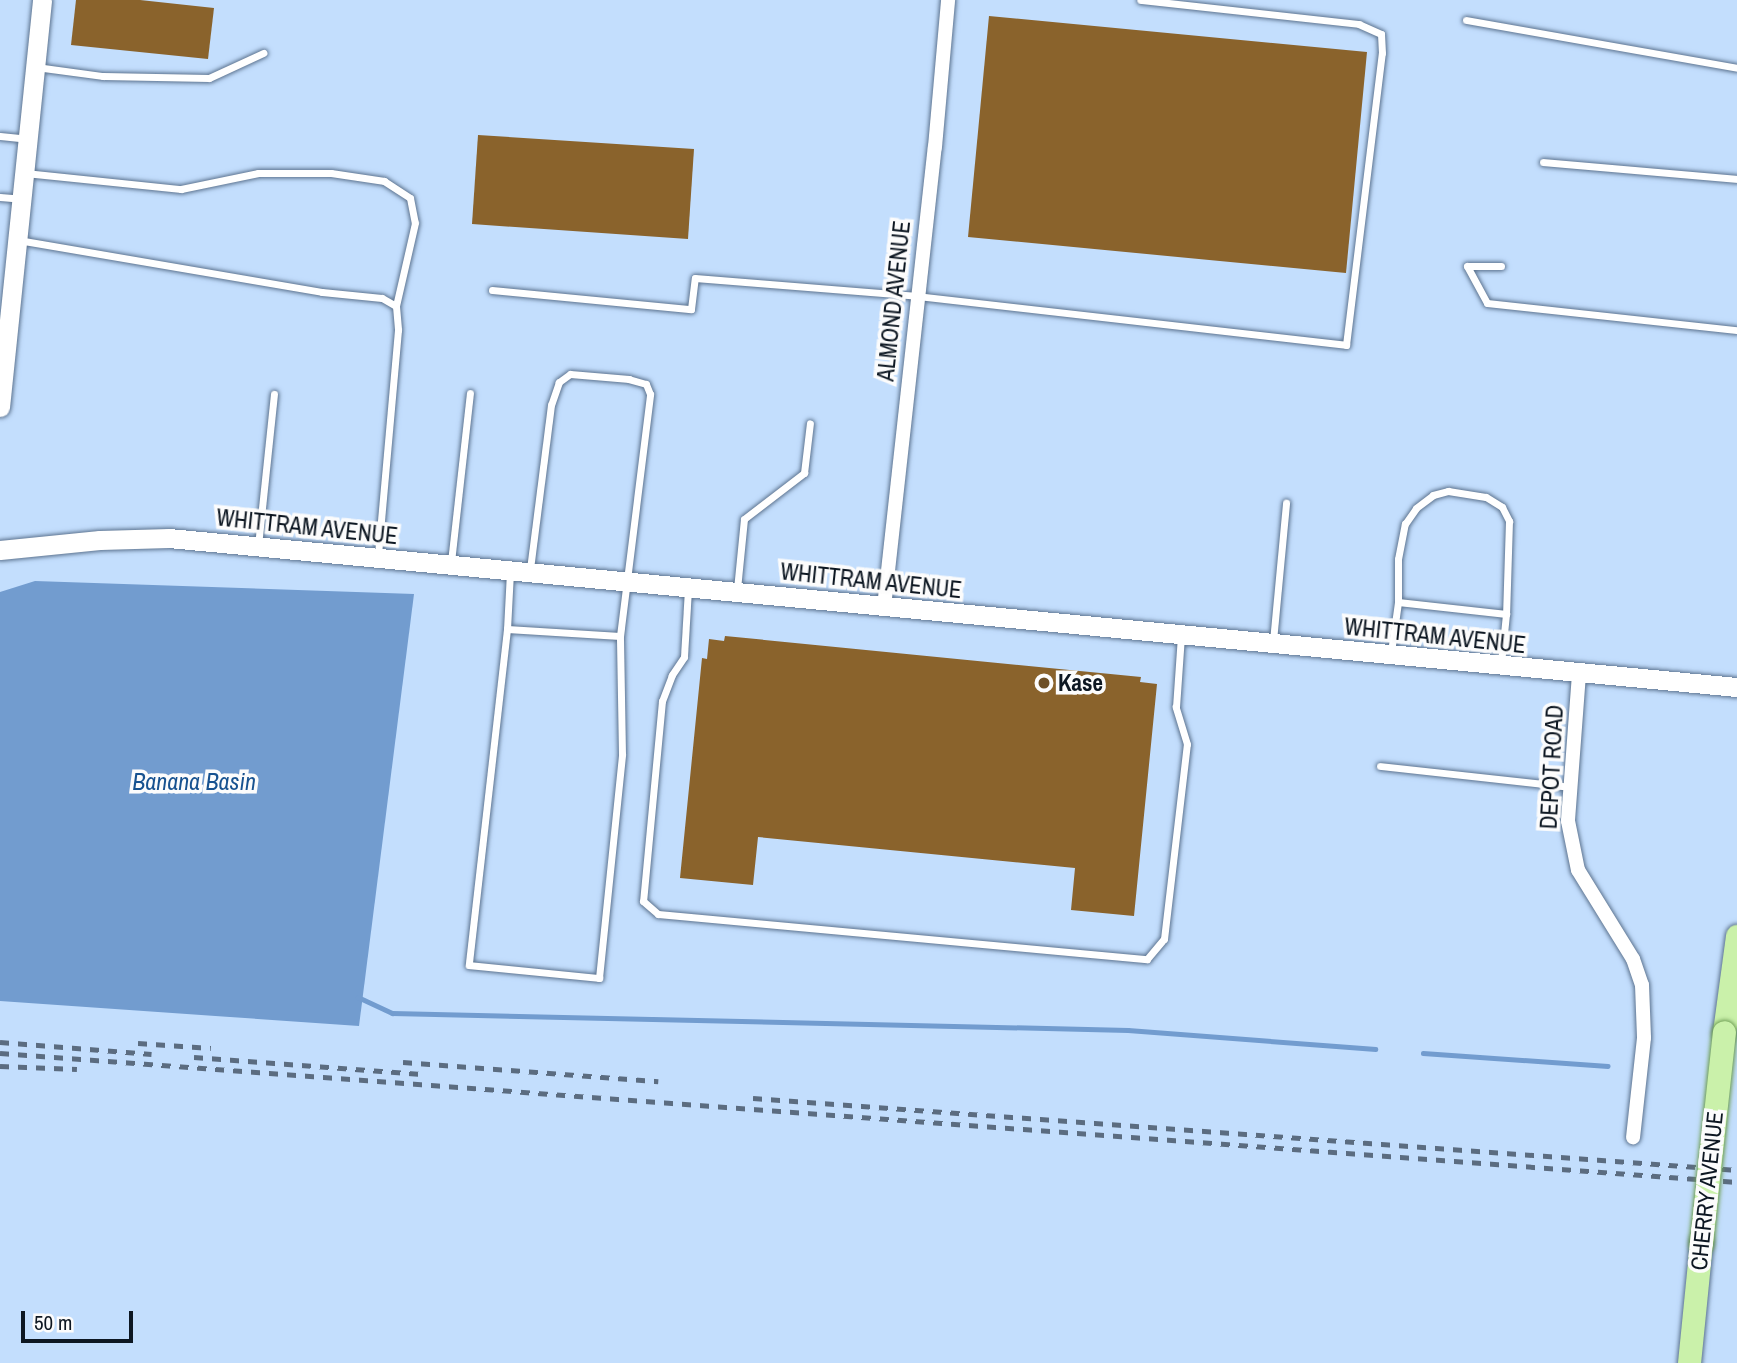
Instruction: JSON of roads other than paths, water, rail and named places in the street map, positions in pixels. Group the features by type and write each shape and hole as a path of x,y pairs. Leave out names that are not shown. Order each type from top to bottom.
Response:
{"main road":[{"name":"CHERRY AVENUE","path":"1689,1363 1724,1032 1737,936"}],"street":[{"path":"0,407 42,0"},
{"name":"ALMOND AVENUE","path":"884,607 935,147 948,0"},
{"name":"WHITTRAM AVENUE","path":"1,543 169,538 1500,667 1737,687"},
{"name":"DEPOT ROAD","path":"1579,674 1568,821 1578,870 1633,959 1642,985 1644,1001 1641,1071 1633,1137"}],"lane":[{"path":"492,290 691,309 695,278 917,296 1346,345 1382,53 1381,34 1359,24 1140,0"},
{"path":"1466,20 1737,68"},
{"path":"35,67 103,76 209,78 263,53"},
{"path":"0,136 27,139"},
{"path":"1543,162 1737,179"},
{"path":"24,173 181,188 258,173 331,173 384,181 410,198 415,223 396,306 398,330 377,559"},
{"path":"0,197 21,199"},
{"path":"17,240 322,292 382,298 396,306"},
{"path":"1501,266 1467,266 1487,303 1737,330"},
{"path":"592,375 640,381 650,389 620,636 622,754 599,978 469,965 507,629 520,573 554,391 564,376 592,375"},
{"path":"450,566 470,393"},
{"path":"258,547 274,394"},
{"path":"737,593 744,519 804,473 810,423"},
{"path":"1390,656 1398,602 1398,559 1405,524 1416,508 1433,495 1448,491 1486,497 1502,507 1509,521 1506,614 1500,667"},
{"path":"1273,645 1286,503"},
{"path":"688,588 684,657 672,675 662,701 643,901 658,914 1147,960 1164,939 1187,744 1177,708 1181,636"},
{"path":"1398,602 1506,614"},
{"path":"507,629 620,636"},
{"path":"1380,766 1571,787"}],"water":[{"name":"Banana Basin","path":"35,581 414,594 359,1026 0,1001 0,592"}],"waterway":[{"path":"358,997 392,1013 1128,1030 1375,1049"},
{"path":"1423,1053 1608,1066"}],"railway":[{"path":"0,1042 152,1054"},
{"path":"138,1043 211,1048"},
{"path":"0,1053 1737,1182"},
{"path":"194,1057 421,1074"},
{"path":"403,1062 658,1081"},
{"path":"0,1066 77,1069"},
{"path":"753,1098 1737,1170"}],"place":[{"name":"Kase","path":"1044,683"}]}
